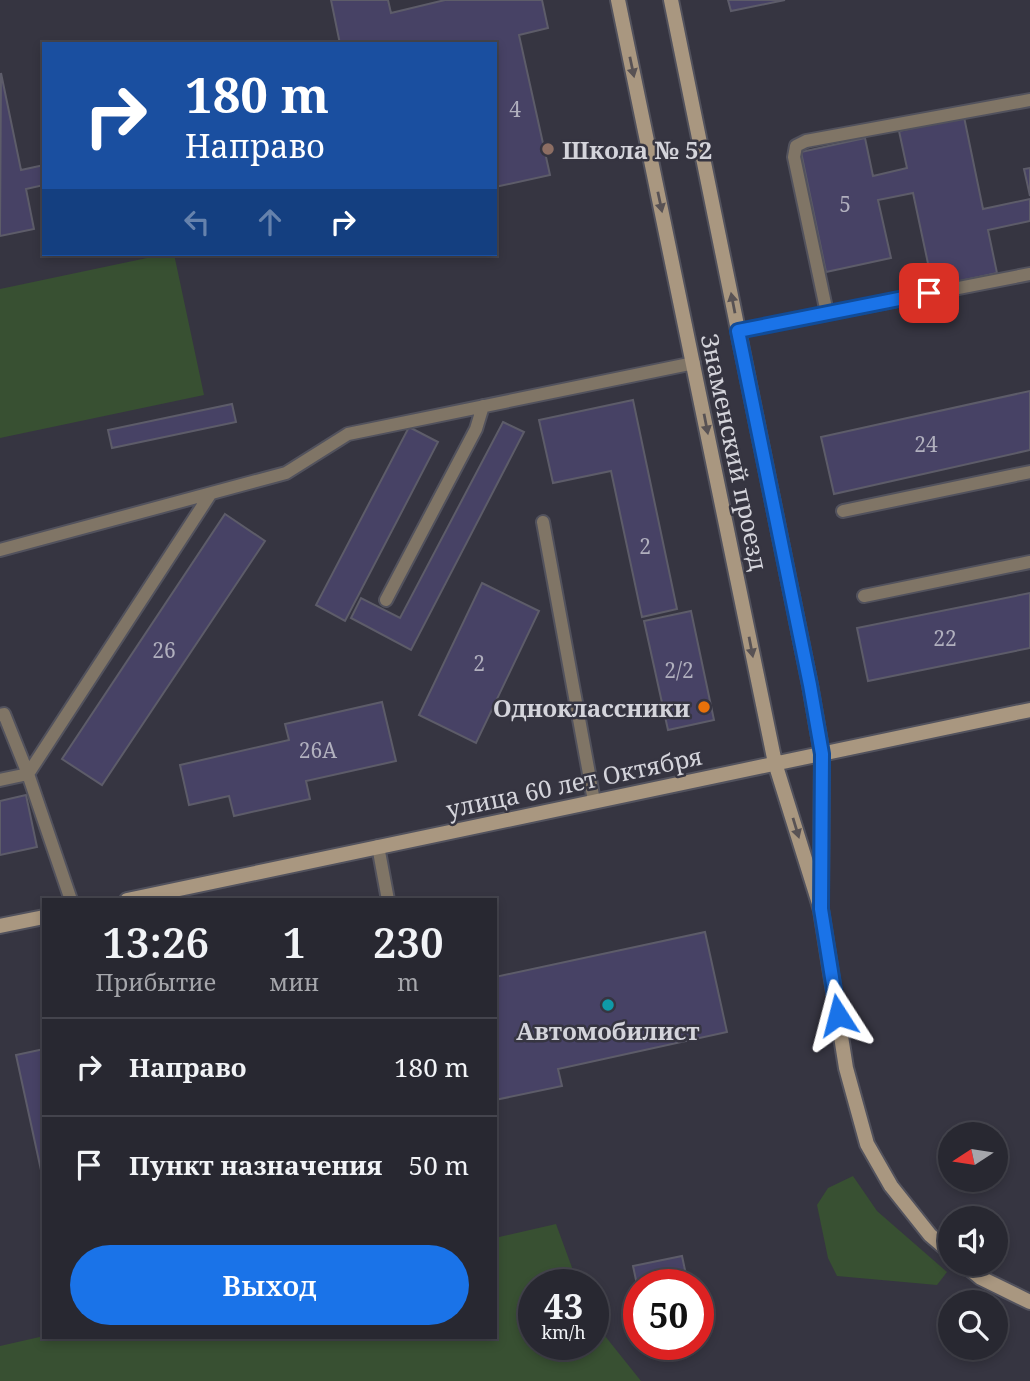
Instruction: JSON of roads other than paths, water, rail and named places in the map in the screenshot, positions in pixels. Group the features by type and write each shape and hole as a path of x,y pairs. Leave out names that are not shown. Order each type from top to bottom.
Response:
{"main road":[{"name":"Знаменский проезд","path":"618,0 775,763 821,909 846,1068 867,1144 891,1186 938,1242"},
{"name":"Знаменский проезд","path":"671,0 822,754 821,909"},
{"name":"улица 60 лет Октября","path":"136,898 1030,710"},
{"path":"0,926 42,917"},
{"path":"979,1276 1030,1302"}],"lane":[{"path":"827,313 794,157 796,146 806,141 1030,100"},
{"path":"738,331 1030,274"},
{"path":"0,550 286,472 348,434 694,363"},
{"path":"386,600 477,429 483,406"},
{"path":"843,511 1030,472"},
{"path":"0,780 28,774 211,493"},
{"path":"544,522 594,801"},
{"path":"864,596 1030,562"},
{"path":"0,715 4,714 28,774 70,898"},
{"path":"378,846 388,898"}],"place":[{"name":"Школа № 52","path":"548,149"},
{"name":"Одноклассники","path":"704,707"},
{"name":"Автомобилист","path":"608,1005"}]}
